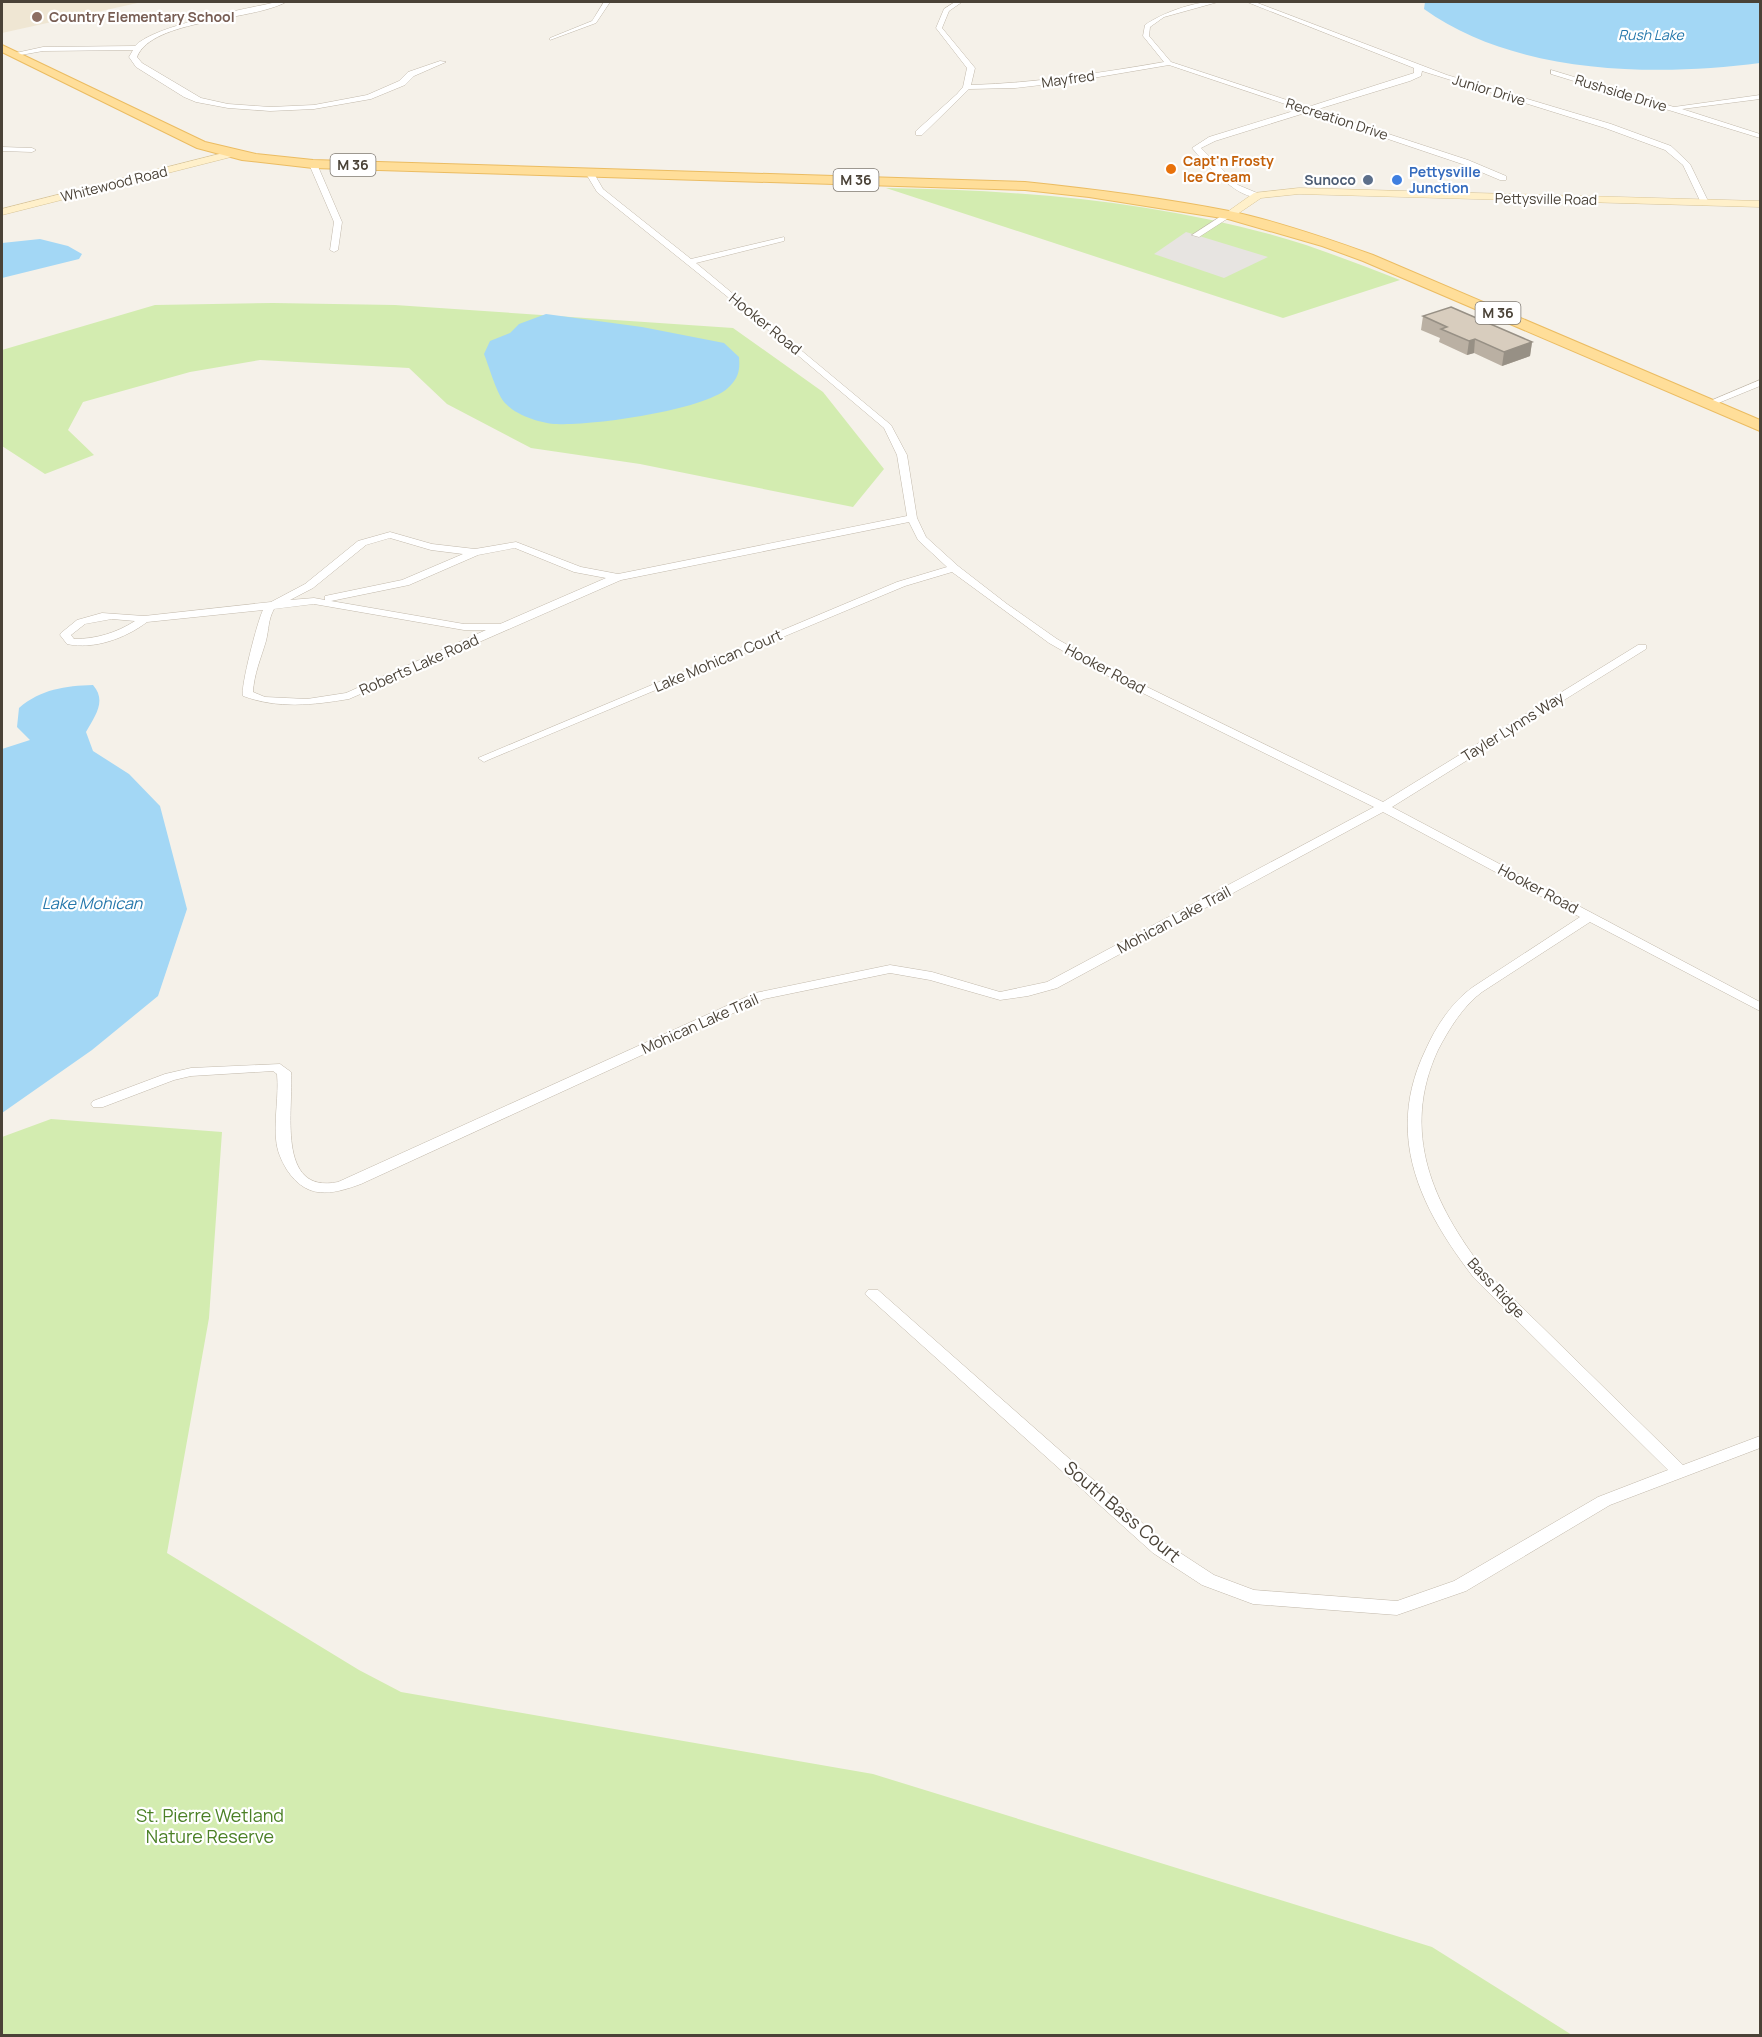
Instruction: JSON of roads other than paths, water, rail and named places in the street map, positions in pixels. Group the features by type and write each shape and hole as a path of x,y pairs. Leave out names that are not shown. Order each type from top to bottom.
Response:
{"main road":[{"name":"M 36","path":"2,48 201,146 226,155 313,164 1019,185 1089,193 1229,215 1293,232 1368,258 1761,426"},
{"name":"Whitewood Road","path":"2,212 226,155"},
{"name":"Pettysville Road","path":"1229,215 1258,195 1299,191 1761,204"}],"street":[{"path":"283,2 164,31 146,39 136,48 133,57 139,65 187,95 217,104 245,108 314,107 368,98 402,83 411,74 442,62"},
{"path":"552,39 594,22 607,2"},
{"path":"919,133 967,87 970,68 939,28 946,10 959,2"},
{"path":"1169,63 1146,36 1148,26 1162,16 1215,2"},
{"name":"Junior Drive","path":"1250,2 1418,67 1608,126 1668,148 1686,164 1705,203"},
{"path":"20,57 43,49 136,48"},
{"path":"20,57 85,49"},
{"name":"Mayfred","path":"967,87 1015,86 1169,63"},
{"name":"Recreation Drive","path":"1169,63 1466,162 1503,178"},
{"path":"1258,195 1235,187 1196,148 1212,139 1407,79 1418,74 1418,67"},
{"name":"Rushside Drive","path":"1554,72 1675,109 1761,97"},
{"path":"1675,109 1761,136"},
{"path":"2,149 32,150"},
{"path":"313,164 338,222 334,250"},
{"name":"Hooker Road","path":"589,172 600,190 888,427 902,455 912,518 922,538 954,568 1045,635 1104,670 1383,807 1761,1007"},
{"path":"1196,235 1229,215"},
{"path":"690,262 781,239"},
{"path":"1708,404 1761,383"},
{"name":"Roberts Lake Road","path":"618,577 578,570 516,545 475,552 447,550 397,536 382,536 356,547 309,586 270,607 263,619 261,638 247,691 252,697 263,700 307,702 349,696 618,577 912,518"},
{"name":"Roberts Lake Road","path":"144,619 135,627 88,642 71,642 65,635 71,628 86,620 106,616 121,615 144,619 270,607 372,591 405,583 475,552"},
{"name":"Lake Mohican Court","path":"484,758 901,584 954,568"},
{"name":"Roberts Lake Road","path":"314,601 464,627 502,627"},
{"name":"Tayler Lynns Way","path":"1383,807 1642,647"},
{"name":"Mohican Lake Trail","path":"99,1104 170,1077 191,1072 275,1067 284,1072 286,1083 284,1155 303,1182 319,1189 334,1188 366,1176 760,996 890,969 932,976 1000,996 1029,992 1052,985 1383,807"},
{"name":"Bass Ridge","path":"1589,917 1467,998 1445,1024 1429,1050 1420,1075 1414,1106 1413,1137 1423,1179 1449,1233 1479,1274 1680,1472"},
{"name":"South Bass Court","path":"873,1294 1159,1548 1208,1580 1253,1597 1397,1608 1460,1586 1604,1501 1761,1442"}],"water":[{"name":"Rush Lake","path":"1425,2 1760,2 1760,63 1675,70 1630,69 1586,66 1542,58 1499,47 1460,31 1424,9"},
{"path":"40,239 68,246 82,254 79,259 2,278 2,243"},
{"path":"546,314 642,327 724,343 739,357 738,373 730,386 718,395 675,409 621,419 573,424 551,424 537,421 516,412 503,400 496,388 484,354 490,341 510,333 519,324"},
{"name":"Lake Mohican","path":"93,685 99,697 99,703 86,732 93,751 129,774 160,806 187,909 158,996 92,1050 2,1113 2,749 30,740 17,727 19,708 27,702 54,690"}],"place":[{"name":"Country Elementary School","path":"37,17"},
{"name":"Capt'n Frosty Ice Cream","path":"1171,169"},
{"name":"Sunoco","path":"1368,180"},
{"name":"Pettysville Junction","path":"1397,180"}],"park label":[{"name":"St. Pierre Wetland Nature Reserve","path":"210,1826"}]}
